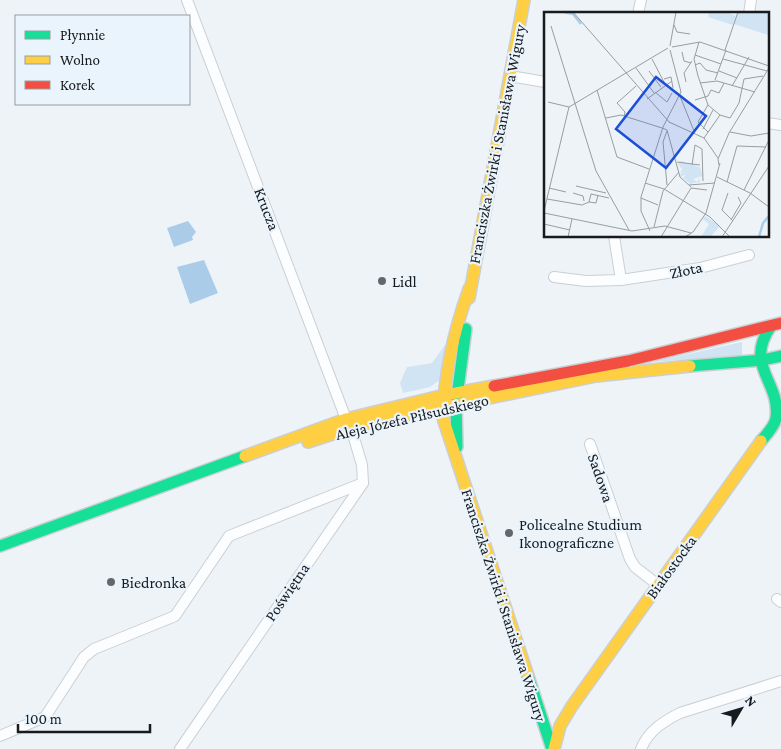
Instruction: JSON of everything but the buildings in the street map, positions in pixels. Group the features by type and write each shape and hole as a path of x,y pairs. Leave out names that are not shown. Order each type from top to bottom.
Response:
{"main road":[{"name":"Franciszka Żwirki i Stanisława Wigury","path":"524,0 464,316 444,401 444,423 553,749"},
{"name":"Franciszka Żwirki i Stanisława Wigury","path":"457,460 457,398 464,316"},
{"name":"Aleja Józefa Piłsudskiego","path":"0,546 348,424 628,361 776,325"},
{"path":"762,360 760,345 776,325"},
{"name":"Aleja Józefa Piłsudskiego","path":"457,398 627,371 781,357"},
{"path":"772,384 776,366 781,357"},
{"name":"Białostocka","path":"553,749 556,735 564,717 776,420 778,408 772,384 762,360"},
{"name":"Aleja Józefa Piłsudskiego","path":"0,555 348,424"}],"street":[{"name":"Krucza","path":"187,0 348,424"},
{"path":"510,76 544,82"},
{"path":"768,124 781,124"},
{"path":"614,238 621,280"},
{"name":"Złota","path":"554,277 586,281 621,280 700,268 749,255"},
{"path":"0,736 45,717 84,657 94,649 175,616 229,536 363,483 362,465 348,424"},
{"name":"Sadowa","path":"590,444 630,559 635,567 658,585"},
{"name":"Poświętna","path":"180,749 363,483"},
{"path":"640,749 652,731 665,720 680,713 781,681"}],"shaded area":[{"path":"448,341 441,379 430,387 403,393 400,383 407,367 432,363"},
{"path":"742,342 742,356 652,362"}],"water":[{"path":"188,221 196,232 192,237 193,240 174,247 167,228"},
{"path":"204,260 218,293 190,304 177,267"}],"traffic: fast":[{"path":"761,441 772,427 776,418 776,405 762,363 761,352 763,340 771,326"},
{"path":"457,447 456,404 466,329"},
{"path":"690,366 763,360 781,356"},
{"path":"0,546 245,456"},
{"path":"528,676 552,749"}],"traffic: slow":[{"path":"469,298 524,0"},
{"path":"469,289 451,353 445,385 443,418 528,676"},
{"path":"308,442 363,424 596,376 690,366"},
{"path":"245,456 346,419 445,395 494,386"},
{"path":"554,749 560,726 572,706 761,441"}],"traffic: jam":[{"path":"494,386 628,361 781,323"}],"place":[{"name":"Lidl","path":"382,281"},
{"name":"Policealne Studium Ikonograficzne","path":"509,533"},
{"name":"Biedronka","path":"111,582"}]}
